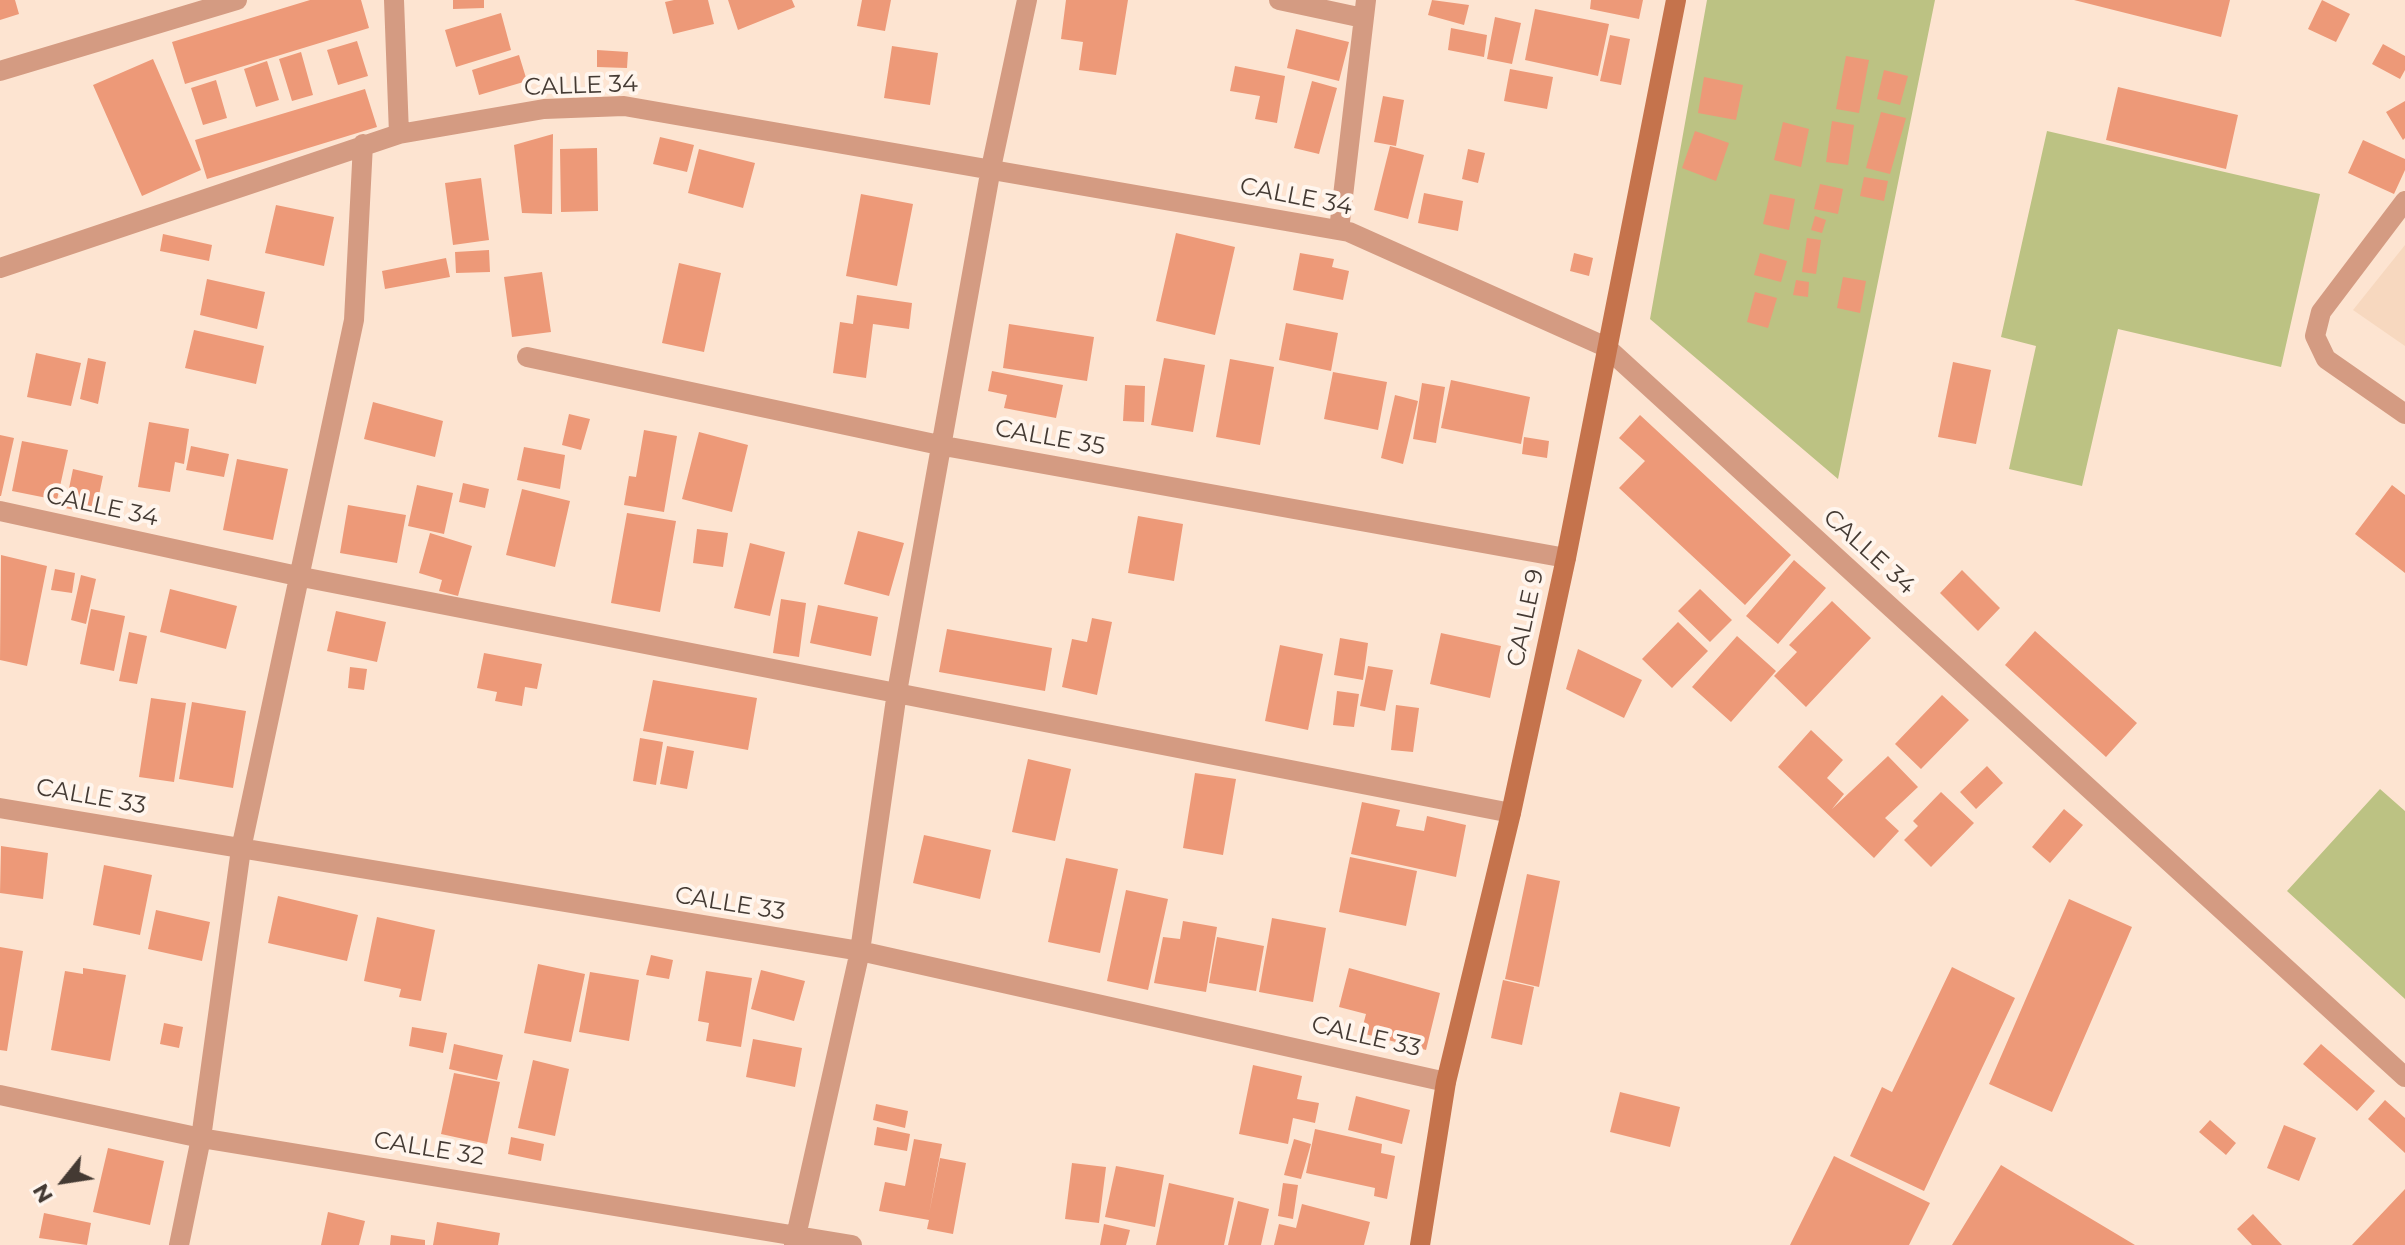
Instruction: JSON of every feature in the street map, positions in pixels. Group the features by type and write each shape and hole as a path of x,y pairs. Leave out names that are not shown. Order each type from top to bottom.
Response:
{"street":[{"path":"0,71 237,0"},
{"path":"394,0 399,134"},
{"path":"795,1240 860,951 897,692 944,446 991,168 1027,0"},
{"path":"1279,0 1364,9 1339,230"},
{"name":"CALLE 9","path":"1420,1245 1446,1082 1511,813 1566,558 1676,0"},
{"name":"CALLE 34","path":"0,268 399,134 544,109 624,106 1339,230 1606,347 2405,1077"},
{"path":"179,1245 201,1138 241,849 302,577 354,320 363,144"},
{"path":"2405,201 2321,312 2315,336 2326,359 2405,414"},
{"name":"CALLE 35","path":"527,357 944,446 1566,558"},
{"name":"CALLE 34","path":"0,511 302,577 1511,813"},
{"name":"CALLE 33","path":"0,808 860,951 1446,1082"},
{"name":"CALLE 32","path":"0,1095 201,1138 795,1240 852,1245"}],"shaded area":[{"path":"2405,245 2405,346 2353,310"}],"green space":[{"path":"1707,0 1935,0 1838,479 1650,319"},
{"path":"2047,131 2320,194 2281,367 2118,329 2082,486 2009,469 2036,346 2001,337"},
{"path":"2380,789 2405,811 2405,999 2287,891"}],"building":[{"path":"0,0 15,0 19,14 0,20"},
{"path":"310,0 361,0 369,28 185,84 172,42"},
{"path":"453,0 484,0 484,8 453,9"},
{"path":"708,0 714,24 673,34 665,2"},
{"path":"728,0 792,0 795,7 738,30"},
{"path":"862,0 891,0 885,31 857,26"},
{"path":"1066,0 1128,0 1116,75 1079,70 1083,42 1061,39"},
{"path":"1432,0 1469,5 1464,25 1428,15"},
{"path":"1591,0 1643,0 1639,19 1590,9"},
{"path":"2074,0 2230,0 2221,37"},
{"path":"2322,0 2350,14 2336,42 2308,29"},
{"path":"1535,9 1609,24 1598,76 1525,60"},
{"path":"501,13 511,50 456,67 445,30"},
{"path":"1495,17 1521,23 1512,64 1487,59"},
{"path":"1451,28 1487,35 1484,57 1448,50"},
{"path":"1296,29 1349,42 1339,81 1287,68"},
{"path":"1610,35 1630,39 1621,85 1600,81"},
{"path":"357,41 368,76 338,85 327,50"},
{"path":"2383,44 2405,56 2405,70 2400,79 2372,64"},
{"path":"892,46 938,53 930,105 884,98"},
{"path":"597,50 628,52 627,68 597,67"},
{"path":"301,52 313,95 292,101 279,59"},
{"path":"519,55 527,81 479,95 472,70"},
{"path":"1846,56 1869,60 1859,113 1836,109"},
{"path":"153,59 201,170 142,196 93,85"},
{"path":"267,61 279,100 256,107 244,69"},
{"path":"1235,66 1285,76 1277,123 1255,119 1260,96 1230,91"},
{"path":"1510,69 1553,77 1547,109 1504,101"},
{"path":"1884,70 1908,76 1900,105 1877,99"},
{"path":"1704,77 1743,85 1736,120 1698,113"},
{"path":"216,80 227,118 203,125 191,88"},
{"path":"1312,81 1337,88 1319,154 1294,148"},
{"path":"2118,87 2238,115 2226,169 2106,140"},
{"path":"365,89 377,127 207,179 195,140"},
{"path":"1383,96 1404,100 1396,146 1374,142"},
{"path":"2405,101 2405,138 2403,140 2386,112"},
{"path":"1881,112 1906,118 1890,174 1866,168"},
{"path":"1832,121 1854,125 1848,165 1826,162"},
{"path":"1783,122 1809,129 1801,167 1774,160"},
{"path":"1695,131 1729,143 1716,181 1682,168"},
{"path":"553,134 552,214 522,213 514,145"},
{"path":"660,137 694,145 687,172 653,164"},
{"path":"2363,140 2405,159 2405,170 2394,194 2348,173"},
{"path":"1390,146 1424,155 1408,219 1374,210"},
{"path":"597,148 598,211 561,212 560,149"},
{"path":"699,149 755,163 743,208 688,193"},
{"path":"1468,149 1485,153 1478,183 1462,179"},
{"path":"1864,177 1888,181 1884,201 1860,196"},
{"path":"481,178 489,240 453,245 445,183"},
{"path":"1820,184 1843,189 1838,214 1814,209"},
{"path":"1424,193 1463,201 1458,231 1418,223"},
{"path":"861,194 913,204 897,286 846,276"},
{"path":"1770,194 1795,199 1789,230 1763,224"},
{"path":"276,205 334,217 324,266 265,253"},
{"path":"1815,216 1826,220 1822,233 1811,230"},
{"path":"1176,233 1235,247 1215,335 1156,321"},
{"path":"163,234 212,245 209,261 160,251"},
{"path":"1807,238 1821,240 1816,274 1802,272"},
{"path":"489,250 490,272 456,273 455,252"},
{"path":"1300,253 1334,259 1332,267 1349,271 1343,300 1293,290"},
{"path":"1574,253 1593,258 1589,276 1570,271"},
{"path":"1760,253 1787,261 1781,282 1754,275"},
{"path":"446,258 450,277 385,289 382,271"},
{"path":"679,263 721,273 704,352 662,343"},
{"path":"542,272 551,332 512,337 504,277"},
{"path":"1843,277 1866,281 1860,313 1837,308"},
{"path":"207,279 265,292 257,329 200,315"},
{"path":"1796,280 1809,282 1808,297 1793,295"},
{"path":"1755,292 1777,298 1768,328 1747,322"},
{"path":"857,295 912,303 909,329 873,324 866,378 833,373 840,322 853,324"},
{"path":"1286,323 1338,333 1331,371 1279,360"},
{"path":"1009,324 1094,337 1087,381 1003,368"},
{"path":"194,330 264,346 256,384 185,368"},
{"path":"36,353 81,363 71,406 27,397"},
{"path":"88,358 106,362 98,404 80,399"},
{"path":"1164,358 1205,365 1193,432 1151,425"},
{"path":"1230,359 1274,367 1260,445 1216,437"},
{"path":"1953,362 1991,370 1976,444 1938,437"},
{"path":"992,371 1063,385 1056,418 1004,408 1007,395 988,391"},
{"path":"1333,372 1387,382 1378,430 1324,419"},
{"path":"1451,380 1530,397 1521,444 1441,428"},
{"path":"1422,383 1445,387 1436,443 1413,439"},
{"path":"1125,385 1145,386 1144,422 1123,421"},
{"path":"1395,395 1418,401 1403,464 1381,458"},
{"path":"373,402 443,421 435,457 364,439"},
{"path":"569,414 590,419 581,450 562,445"},
{"path":"1640,415 1791,555 1745,605 1619,488 1645,461 1619,438"},
{"path":"149,422 189,429 184,464 175,462 170,492 138,487"},
{"path":"644,430 677,436 664,512 624,505 629,476 636,477"},
{"path":"699,432 748,445 732,512 682,499"},
{"path":"0,435 14,438 1,496 0,496"},
{"path":"1524,437 1549,441 1547,458 1522,454"},
{"path":"22,441 68,450 57,500 12,491"},
{"path":"191,446 229,454 224,477 186,470"},
{"path":"524,447 565,455 560,489 517,480"},
{"path":"237,459 288,469 273,540 223,530"},
{"path":"73,469 103,476 95,514 65,508"},
{"path":"463,483 489,489 485,508 459,502"},
{"path":"417,485 453,493 444,534 408,526"},
{"path":"2392,485 2405,495 2405,573 2355,534"},
{"path":"522,489 570,501 555,567 506,555"},
{"path":"348,505 406,515 397,563 340,553"},
{"path":"627,513 676,521 660,612 611,603"},
{"path":"1138,516 1183,524 1174,581 1128,573"},
{"path":"697,529 728,533 723,567 693,563"},
{"path":"858,531 904,543 889,596 844,584"},
{"path":"430,533 472,546 458,596 439,591 442,580 419,573"},
{"path":"750,543 785,552 770,616 734,608"},
{"path":"1,555 47,566 27,666 0,660"},
{"path":"1794,560 1826,588 1778,644 1746,616"},
{"path":"55,569 75,573 72,593 51,590"},
{"path":"1962,570 2000,608 1978,631 1940,593"},
{"path":"81,575 96,579 86,624 71,620"},
{"path":"170,589 237,606 226,649 160,632"},
{"path":"1700,589 1732,620 1710,642 1678,611"},
{"path":"781,599 806,603 799,657 773,653"},
{"path":"1832,601 1871,638 1806,707 1774,676 1797,652 1789,645"},
{"path":"818,605 878,617 871,656 810,643"},
{"path":"91,609 125,616 114,671 80,664"},
{"path":"336,611 386,622 377,662 327,651"},
{"path":"1092,618 1112,622 1097,695 1062,687 1072,639 1087,642"},
{"path":"1678,622 1708,651 1672,688 1642,659"},
{"path":"947,629 1052,648 1045,691 939,672"},
{"path":"2035,631 2137,723 2106,757 2005,665"},
{"path":"129,632 147,636 137,684 119,681"},
{"path":"1441,633 1501,646 1490,698 1430,684"},
{"path":"1737,636 1776,671 1731,722 1692,687"},
{"path":"1340,638 1368,643 1363,680 1334,675"},
{"path":"1280,645 1323,654 1308,730 1265,721"},
{"path":"1578,649 1642,680 1624,718 1566,689"},
{"path":"484,653 542,664 537,689 525,687 522,706 495,701 497,692 477,688"},
{"path":"1368,666 1393,670 1385,711 1360,706"},
{"path":"350,667 367,669 364,690 348,688"},
{"path":"653,680 757,698 748,750 643,731"},
{"path":"1337,691 1359,694 1354,727 1333,725"},
{"path":"1942,695 1969,720 1921,769 1895,744"},
{"path":"151,698 186,703 174,782 139,777"},
{"path":"192,702 246,711 233,788 179,779"},
{"path":"1396,705 1419,708 1413,752 1391,750"},
{"path":"1811,730 1843,760 1827,778 1844,794 1832,809 1888,756 1918,787 1885,818 1899,831 1874,858 1778,767"},
{"path":"640,738 663,742 656,785 633,781"},
{"path":"667,746 694,751 687,789 660,784"},
{"path":"1028,759 1071,769 1055,841 1012,832"},
{"path":"1987,766 2003,783 1976,809 1960,792"},
{"path":"1195,773 1236,779 1223,855 1183,848"},
{"path":"1941,792 1974,823 1931,867 1904,840 1918,826 1913,821"},
{"path":"1362,802 1400,810 1396,826 1424,831 1427,816 1466,825 1456,877 1351,854"},
{"path":"2064,809 2083,825 2050,863 2032,847"},
{"path":"924,835 991,850 980,899 913,883"},
{"path":"1,846 48,853 43,899 0,893"},
{"path":"1350,857 1417,871 1406,926 1339,912"},
{"path":"1066,858 1118,869 1100,953 1048,942"},
{"path":"104,865 152,875 140,935 93,925"},
{"path":"1527,874 1560,881 1539,987 1505,979"},
{"path":"1126,890 1168,899 1148,990 1107,981"},
{"path":"278,896 358,915 347,961 268,943"},
{"path":"2069,899 2132,927 2052,1112 1989,1084"},
{"path":"156,910 210,922 202,961 148,949"},
{"path":"377,917 435,930 421,1001 399,997 401,989 364,981"},
{"path":"1272,918 1326,928 1313,1002 1259,992"},
{"path":"1183,921 1217,927 1206,992 1154,983 1163,937 1180,939"},
{"path":"1217,937 1264,946 1256,991 1209,983"},
{"path":"0,947 23,951 7,1051 0,1050"},
{"path":"651,955 673,960 669,979 646,975"},
{"path":"538,964 585,974 571,1042 524,1033"},
{"path":"1952,967 2015,998 1924,1191 1850,1156 1882,1087 1892,1092"},
{"path":"83,968 126,975 110,1061 51,1050 65,971 83,974"},
{"path":"1349,968 1440,993 1426,1050 1361,1033 1366,1014 1339,1007"},
{"path":"761,970 805,981 794,1021 751,1009"},
{"path":"706,971 752,978 741,1047 706,1041 709,1023 698,1021"},
{"path":"590,972 639,980 629,1041 579,1032"},
{"path":"1503,980 1534,987 1522,1045 1491,1038"},
{"path":"164,1023 183,1027 179,1048 160,1044"},
{"path":"412,1027 447,1033 443,1053 409,1046"},
{"path":"753,1039 802,1048 795,1087 746,1077"},
{"path":"454,1044 503,1055 497,1080 449,1069"},
{"path":"2321,1044 2375,1091 2357,1111 2303,1064"},
{"path":"533,1060 569,1069 555,1136 518,1128"},
{"path":"1253,1065 1302,1076 1297,1099 1319,1103 1315,1123 1293,1118 1288,1144 1239,1134"},
{"path":"454,1073 500,1082 487,1144 441,1134"},
{"path":"1620,1092 1680,1107 1670,1147 1610,1132"},
{"path":"1356,1096 1410,1110 1402,1144 1348,1130"},
{"path":"2385,1100 2405,1118 2405,1153 2368,1119"},
{"path":"876,1104 908,1111 905,1128 873,1120"},
{"path":"2210,1120 2236,1143 2226,1155 2199,1132"},
{"path":"2284,1125 2316,1138 2299,1181 2267,1168"},
{"path":"877,1127 910,1134 907,1151 874,1145"},
{"path":"1315,1129 1382,1144 1381,1153 1395,1156 1387,1199 1374,1196 1375,1188 1306,1173"},
{"path":"511,1137 544,1144 541,1161 508,1154"},
{"path":"914,1139 942,1144 929,1214 940,1158 966,1163 953,1234 927,1229 929,1220 879,1211 885,1182 905,1186"},
{"path":"1294,1139 1311,1144 1301,1179 1284,1175"},
{"path":"108,1148 164,1161 150,1225 93,1212"},
{"path":"1834,1156 1930,1203 1909,1245 1790,1245"},
{"path":"1072,1163 1106,1167 1099,1223 1065,1219"},
{"path":"2001,1165 2135,1245 1952,1245"},
{"path":"1116,1166 1164,1175 1155,1227 1105,1217"},
{"path":"1169,1183 1234,1198 1224,1245 1156,1245"},
{"path":"1283,1183 1298,1185 1293,1219 1278,1216"},
{"path":"2405,1189 2405,1245 2352,1245"},
{"path":"1238,1201 1269,1209 1261,1245 1228,1245"},
{"path":"1302,1204 1370,1222 1364,1245 1274,1245 1279,1224 1296,1228"},
{"path":"328,1212 365,1221 359,1245 321,1245"},
{"path":"44,1213 91,1223 87,1245 39,1238"},
{"path":"2253,1214 2282,1245 2252,1245 2237,1229"},
{"path":"437,1222 500,1233 498,1245 433,1245"},
{"path":"1104,1224 1130,1230 1126,1245 1100,1245"},
{"path":"391,1235 425,1240 425,1245 390,1245"}]}
